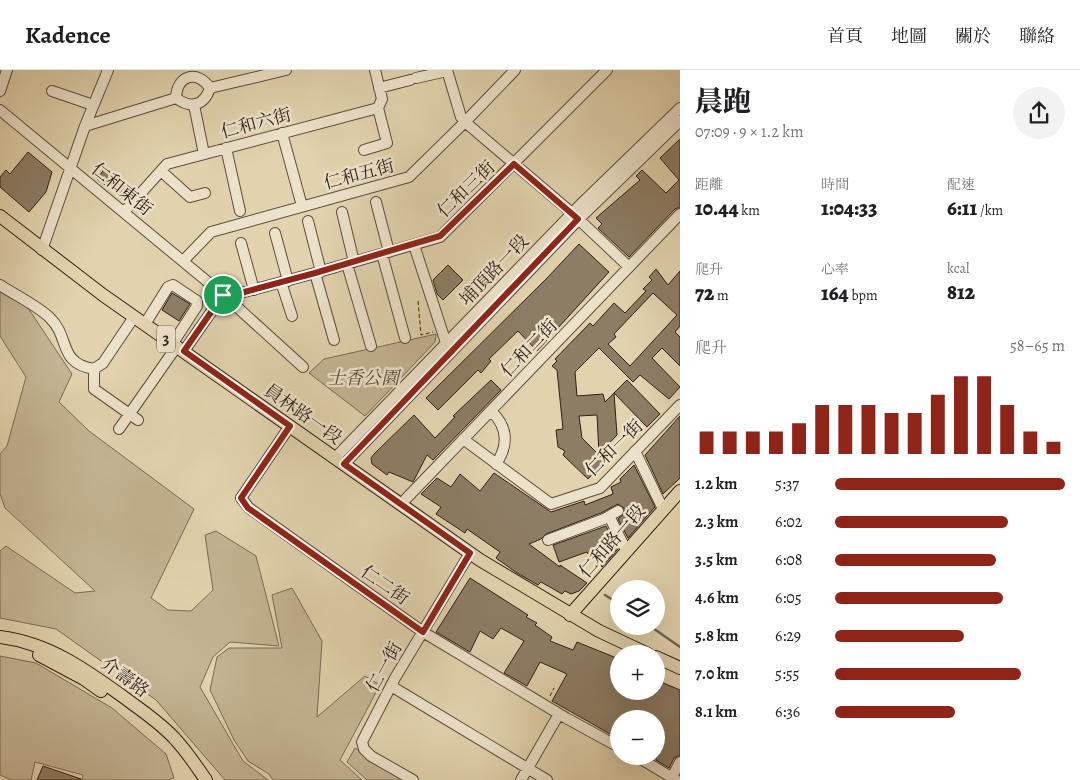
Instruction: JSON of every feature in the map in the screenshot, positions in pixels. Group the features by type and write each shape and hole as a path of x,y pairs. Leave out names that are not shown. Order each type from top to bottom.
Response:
{"main road":[{"name":"員林路一段","path":"0,216 42,250 145,324 470,553 570,615 628,645"},
{"name":"仁和路一段","path":"570,615 680,491"},
{"name":"介壽路","path":"0,637 33,644 65,658 89,672 160,724 182,746 206,780"},
{"name":"介壽路","path":"0,645 26,650 46,657 84,679 160,734 176,752 196,780"},
{"path":"665,661 680,668"}],"street":[{"path":"0,91 7,70"},
{"path":"42,250 85,126 108,70"},
{"path":"210,88 286,70"},
{"path":"364,150 387,143 378,108 382,99 375,70"},
{"path":"379,88 447,70 461,117 465,122 576,216 629,267"},
{"name":"仁和五街","path":"183,261 211,232 409,177 515,70"},
{"name":"仁和三街","path":"225,296 285,282 440,236 607,70"},
{"path":"189,77 198,77 206,81 210,88 208,96 202,102 194,105 184,104 176,98 176,88 181,81 189,77"},
{"path":"52,91 93,105"},
{"path":"85,126 176,98"},
{"path":"194,105 204,154"},
{"name":"仁和六街","path":"124,212 167,164 378,108"},
{"name":"埔頂路一段","path":"340,461 680,108"},
{"name":"仁和東街","path":"0,110 225,296 303,367"},
{"name":"埔頂路一段","path":"340,461 446,344 576,216 680,122"},
{"path":"282,133 302,206"},
{"path":"226,148 240,211"},
{"path":"161,171 190,197 204,192"},
{"path":"376,202 385,253 405,338"},
{"path":"342,212 350,263 371,346"},
{"name":"仁和二街","path":"401,504 680,214"},
{"path":"308,221 334,340"},
{"path":"276,233 292,316"},
{"path":"241,243 254,290"},
{"path":"414,245 446,344"},
{"path":"0,285 50,317 59,331 71,360 82,367 94,369 103,364 134,316"},
{"path":"145,324 168,287 173,285 197,301 197,306 178,347"},
{"path":"119,429 178,347 225,296"},
{"path":"94,369 94,389 138,420"},
{"name":"仁和一街","path":"463,439 551,504 600,488 680,405"},
{"path":"491,411 501,421 505,437 503,454 496,464"},
{"name":"仁二街","path":"290,426 241,498 248,508 423,632 559,714 610,742"},
{"path":"635,451 664,509"},
{"path":"548,540 618,511"},
{"path":"609,516 626,550"},
{"name":"仁一街","path":"413,780 371,756 364,749 362,742 391,686 470,553"},
{"path":"391,686 548,780"},
{"path":"521,780 559,714"},
{"path":"649,765 667,777 680,762"}],"path":[{"path":"418,301 422,335 441,330"}],"green space":[{"path":"0,280 24,302 72,374 59,402 89,431 194,509 151,598 168,610 191,611 213,590 205,535 216,531 256,556 279,646 230,642 213,657 200,687 243,761 268,780 225,780 156,700 56,629 0,618 0,551 6,546 75,593 95,591 5,508 0,494 0,454 7,446 26,377 0,336"},
{"name":"士香公園","path":"436,334 435,342 365,416 309,373 324,359"},
{"path":"292,588 322,641 317,717 365,676 380,685 340,760 362,780 273,780 269,774 248,761 234,740 210,690 217,657 229,648 282,648 272,595"},
{"path":"0,656 36,663 112,708 166,754 174,778 168,780 82,780 83,775 35,762 31,780 12,780 0,775"},
{"path":"355,748 411,780 367,780 347,762"}],"building":[{"path":"680,139 680,207 675,209 629,257 598,228 602,224 596,218 640,180 636,176 642,170 666,193 679,180 660,158"},
{"path":"28,152 52,172 46,192 29,212 0,187 0,177 6,170 10,174"},
{"path":"105,168 134,189 126,200 97,179"},
{"path":"579,244 609,272 537,351 518,331 489,359 491,361 481,373 478,370 438,410 426,398"},
{"path":"448,265 463,280 443,300 437,294 433,280"},
{"path":"656,269 668,285 680,271 680,326 675,332 680,337 680,366 662,348 652,358 680,387 669,399 640,375 633,382 599,348 575,372 577,396 603,394 605,402 614,393 617,435 599,454 597,415 579,416 582,438 605,461 588,479 563,455 565,451 558,447 556,430 563,429 557,370 552,366 557,361 555,359 590,323 593,326 614,303 625,313 646,291 643,289 652,280 649,277","holes":["653,293 677,315 630,366 608,344 616,337 614,334"]},
{"path":"172,293 190,304 179,321 162,310"},
{"path":"491,380 501,390 433,460 427,455 413,482 389,472 387,475 372,464 371,458 375,453 414,415 435,438 455,417 453,416"},
{"path":"627,380 660,414 647,427 614,393"},
{"path":"680,416 680,478 663,494 645,455"},
{"path":"634,465 655,507 628,538 618,519 624,514 624,508 618,504 601,513 546,534 541,539 529,544 560,567 560,565 587,583 579,591 571,594 565,591 562,594 541,582 538,585 517,573 496,558 500,552 467,529 465,533 436,514 441,507 421,494 437,478 451,487 460,474 480,491 494,473 551,512 584,501 585,505 613,494 611,487 621,482 620,479"},
{"path":"606,526 618,549 602,567 596,551 588,554 587,552 559,562 553,545"},
{"path":"470,578 528,615 526,617 537,623 535,625 552,637 550,641 573,650 577,642 610,655 610,700 665,700 665,684 680,690 680,755 674,758 669,768 664,765 665,710 610,710 610,734 552,701 567,674 540,662 527,686 504,673 524,641 501,628 493,639 480,631 470,652 436,632"},
{"path":"43,766 81,779 81,780 37,780"}],"waterway":[{"path":"605,595 610,598"},
{"path":"663,635 680,647"}],"route":[{"path":"514,164 578,219 344,464 470,553 423,632 248,508 241,498 290,426 184,351 223,295 226,297 315,273 440,236 514,164"}]}
